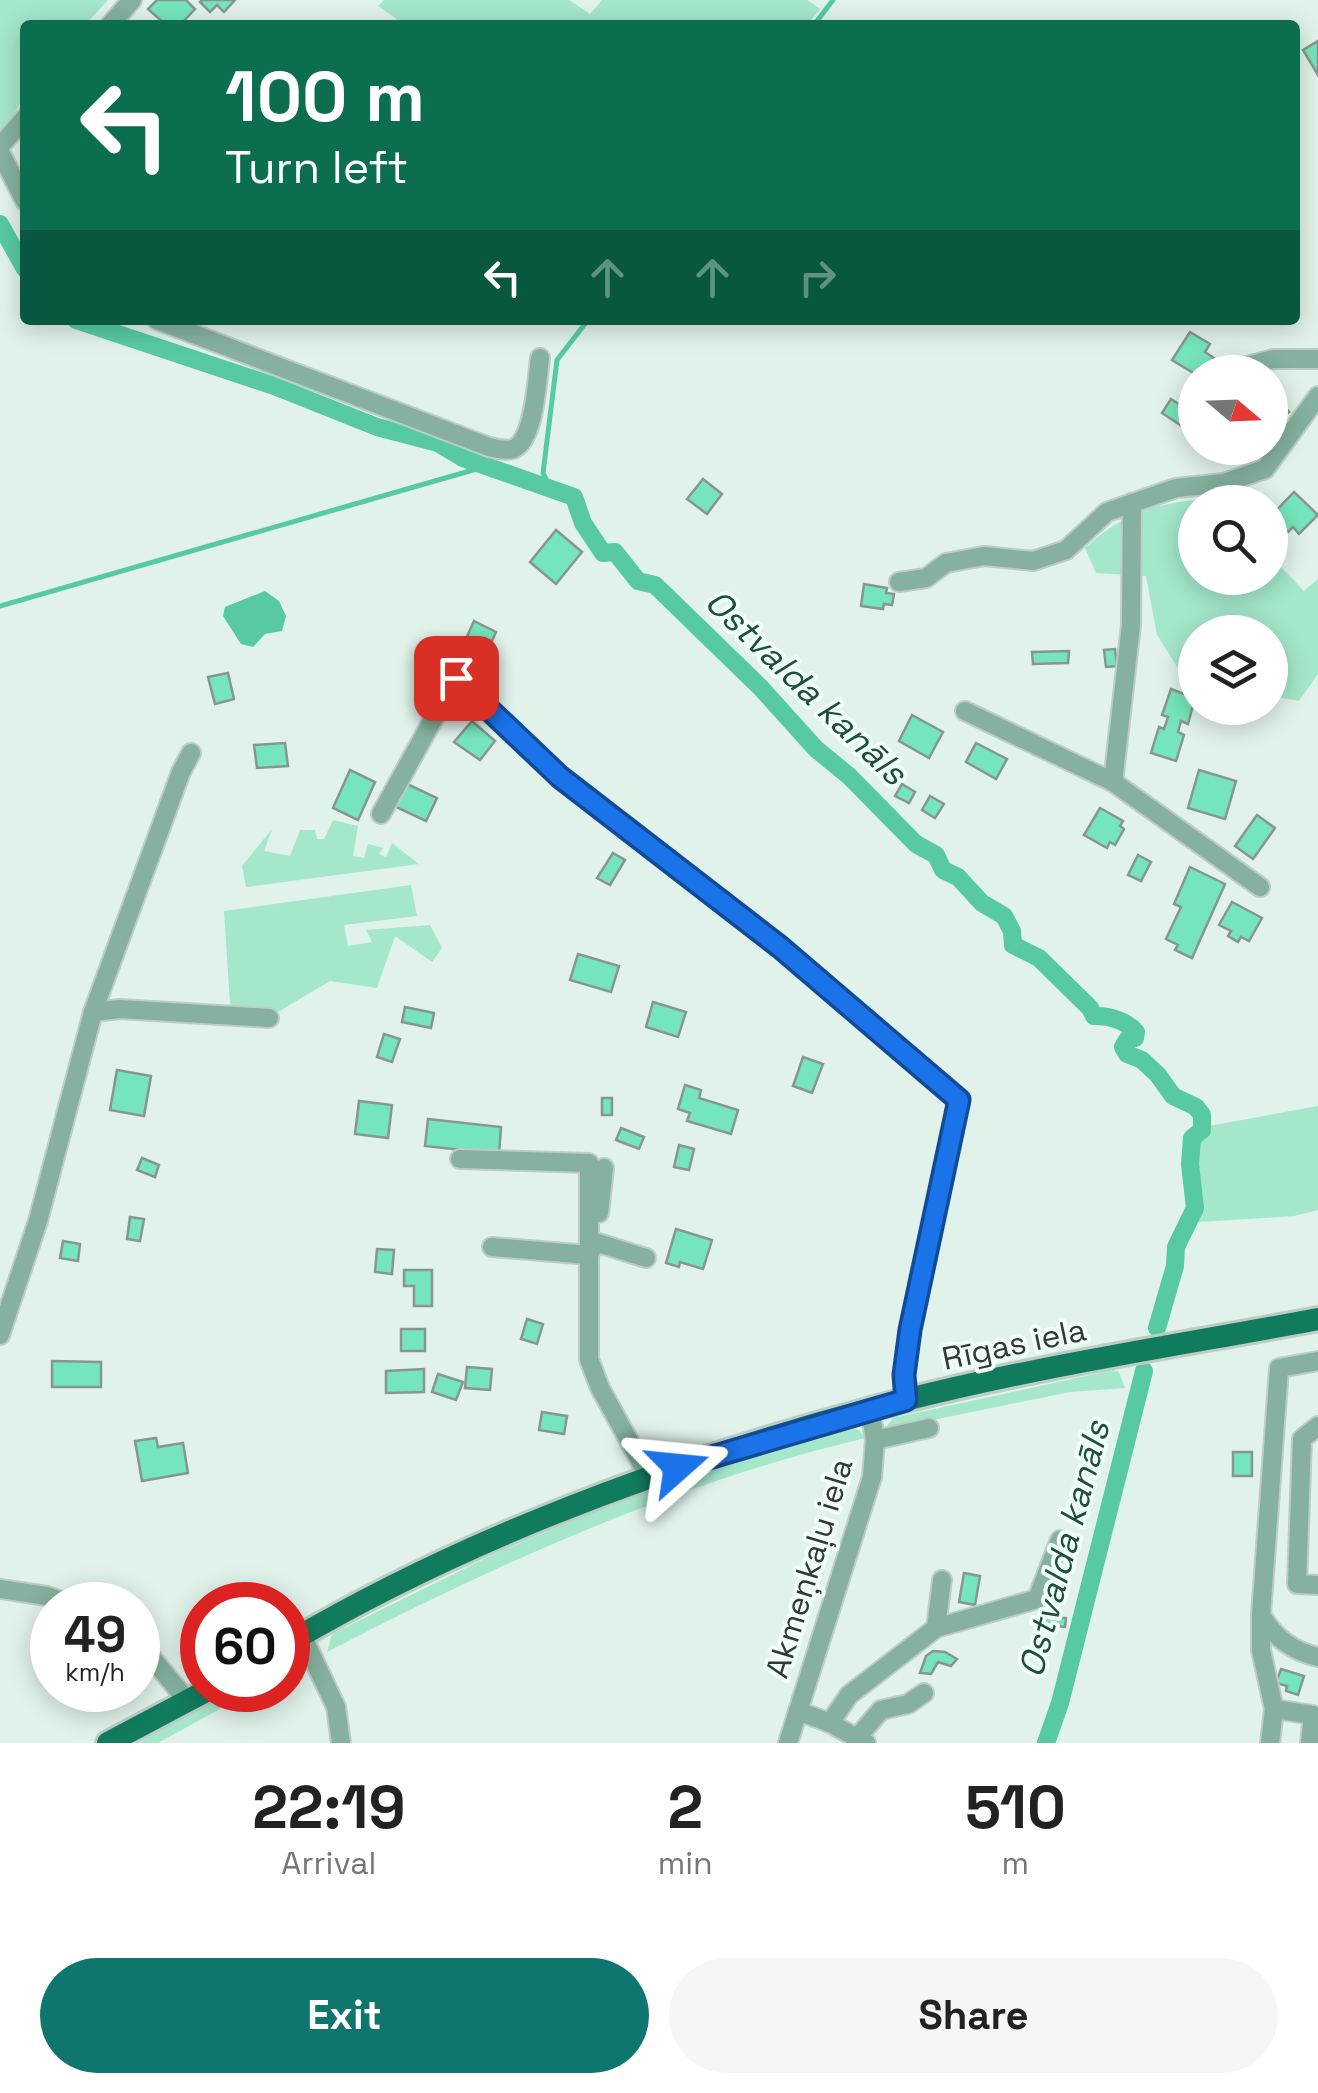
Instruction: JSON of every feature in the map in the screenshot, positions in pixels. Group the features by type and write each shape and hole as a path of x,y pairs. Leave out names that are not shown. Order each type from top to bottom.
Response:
{"main road":[{"name":"Rīgas iela","path":"310,1631 441,1564 649,1477 906,1400 1318,1319"},
{"path":"108,1743 180,1705"}],"street":[{"path":"114,20 132,0"},
{"path":"20,124 0,149 20,189"},
{"path":"171,325 490,448 509,450 519,446 527,434 540,358"},
{"path":"1288,359 1318,358"},
{"path":"899,582 926,578 946,562 984,556 1033,561 1066,550 1107,512 1176,488 1224,483 1265,469 1318,396"},
{"path":"1113,782 1131,626 1132,503"},
{"path":"382,814 456,678 560,777 780,947 959,1100 910,1330 904,1375 906,1400"},
{"path":"964,711 1113,782 1260,888"},
{"path":"0,1336 38,1221 93,1012 191,753"},
{"path":"93,1012 120,1009 269,1018"},
{"path":"460,1159 590,1163 589,1359 600,1388 649,1477"},
{"path":"592,1248 604,1168"},
{"path":"492,1247 592,1248 646,1258"},
{"path":"1270,1743 1274,1709 1262,1650 1261,1615 1279,1368 1318,1361"},
{"name":"Akmeņkaļu iela","path":"788,1743 869,1487 875,1440 870,1409"},
{"path":"1318,1426 1302,1439 1296,1584 1318,1586"},
{"path":"875,1440 928,1428"},
{"path":"830,1723 848,1695 936,1628 1037,1599 1060,1540"},
{"path":"936,1628 942,1580"},
{"path":"0,1589 30,1593"},
{"path":"1261,1615 1273,1635 1301,1653 1318,1658"},
{"path":"160,1661 180,1680"},
{"path":"310,1664 336,1707 341,1743"},
{"path":"798,1711 862,1740 881,1710 908,1704 924,1694"},
{"path":"1274,1709 1313,1715 1310,1743"}],"shaded area":[{"path":"0,0 108,0 90,20 20,20 20,104 0,138"},
{"path":"384,0 569,0 590,14 602,0 807,0 820,9 811,20 398,20 378,6"},
{"path":"1178,502 1178,595 1288,595 1288,575 1304,591 1318,579 1318,674 1299,701 1288,699 1288,615 1178,615 1178,668 1157,635 1146,576 1096,573 1085,548 1117,523 1149,509"},
{"path":"265,591 279,601 286,616 282,631 265,634 253,647 241,644 223,616 225,607"},
{"path":"333,820 358,826 353,856 364,858 368,844 383,848 379,854 386,857 392,843 419,864 246,887 242,866 272,829 264,851 290,856 300,830 315,830 317,839 324,839"},
{"path":"411,885 417,916 344,925 348,946 372,942 366,930 430,925 442,948 432,962 395,936 377,988 330,981 273,1015 230,1004 224,911"},
{"path":"1318,1106 1318,1210 1294,1216 1199,1222 1198,1128"},
{"path":"1113,1370 1119,1372 1125,1388 1070,1392 884,1430 893,1418"},
{"path":"846,1427 859,1430 865,1438 795,1456 657,1502 457,1587 327,1652 332,1634 492,1555 708,1470"},
{"path":"191,1712 214,1712 158,1743 139,1743"}],"building":[{"path":"157,0 186,0 195,9 185,20 160,20 148,9"},
{"path":"202,0 235,0 224,12 217,5 210,12"},
{"path":"1318,41 1318,75 1303,50"},
{"path":"1190,332 1210,344 1205,352 1210,355 1178,355 1178,364 1172,360"},
{"path":"1171,399 1178,404 1178,424 1162,413"},
{"path":"703,479 722,494 707,514 687,499"},
{"path":"1294,492 1318,515 1299,534 1293,527 1288,532 1288,498"},
{"path":"556,530 582,552 556,584 530,562"},
{"path":"864,584 887,588 886,593 894,594 892,605 884,604 883,609 861,606"},
{"path":"474,621 496,632 487,652 465,641"},
{"path":"1115,649 1117,666 1106,667 1104,650"},
{"path":"1069,651 1068,663 1033,664 1032,652"},
{"path":"228,673 234,699 215,704 208,677"},
{"path":"1171,689 1178,692 1178,732 1184,735 1176,761 1151,753 1159,727 1164,729 1168,717 1162,715"},
{"path":"912,715 943,732 929,758 899,741"},
{"path":"472,721 495,741 480,760 454,742"},
{"path":"285,743 288,766 257,768 254,745"},
{"path":"976,743 1007,759 996,779 966,762"},
{"path":"350,770 375,782 358,820 333,808"},
{"path":"1199,770 1236,781 1225,819 1188,808"},
{"path":"407,784 437,798 426,821 396,807"},
{"path":"902,784 915,792 909,803 895,796"},
{"path":"930,796 944,804 935,818 922,810"},
{"path":"1100,808 1123,821 1120,826 1124,829 1115,845 1110,842 1107,848 1084,835"},
{"path":"1257,815 1275,828 1253,859 1235,846"},
{"path":"613,853 625,860 610,885 597,878"},
{"path":"1138,855 1151,862 1141,881 1128,875"},
{"path":"1190,867 1225,884 1192,958 1175,950 1178,945 1166,939 1181,907 1174,904"},
{"path":"1232,902 1262,918 1249,941 1241,937 1238,942 1228,936 1231,931 1219,925"},
{"path":"578,954 619,966 611,992 570,980"},
{"path":"653,1002 686,1012 678,1037 646,1027"},
{"path":"405,1007 434,1013 431,1028 402,1022"},
{"path":"384,1034 400,1039 392,1062 377,1057"},
{"path":"803,1057 823,1064 812,1093 793,1086"},
{"path":"117,1070 151,1076 144,1116 110,1110"},
{"path":"685,1085 701,1090 699,1098 738,1110 731,1134 687,1121 690,1113 678,1109"},
{"path":"602,1098 612,1098 612,1115 602,1115"},
{"path":"359,1101 392,1105 388,1138 355,1134"},
{"path":"428,1119 501,1127 499,1154 425,1146"},
{"path":"621,1128 644,1137 639,1149 616,1140"},
{"path":"679,1145 694,1149 689,1170 674,1167"},
{"path":"142,1158 159,1165 155,1177 137,1170"},
{"path":"130,1217 144,1219 140,1241 127,1239"},
{"path":"676,1229 712,1240 703,1269 680,1262 679,1267 666,1263"},
{"path":"63,1241 80,1244 78,1261 60,1258"},
{"path":"377,1249 394,1250 392,1274 375,1272"},
{"path":"404,1270 432,1270 432,1306 414,1306 414,1286 404,1286"},
{"path":"527,1319 543,1324 537,1344 521,1339"},
{"path":"401,1329 425,1329 425,1351 401,1351"},
{"path":"52,1361 101,1362 101,1387 52,1387"},
{"path":"467,1367 492,1369 490,1390 465,1388"},
{"path":"424,1369 424,1392 386,1393 386,1371"},
{"path":"438,1374 463,1382 456,1400 432,1392"},
{"path":"542,1412 567,1416 564,1434 539,1430"},
{"path":"156,1438 158,1447 183,1443 188,1473 142,1481 135,1441"},
{"path":"1233,1452 1252,1452 1252,1476 1233,1476"},
{"path":"964,1573 980,1576 975,1605 959,1602"},
{"path":"1046,1616 1066,1618 1065,1627 1045,1625"},
{"path":"933,1651 957,1659 951,1666 938,1662 931,1674 920,1673 926,1656"},
{"path":"1281,1669 1304,1676 1298,1695 1276,1683"}],"waterway":[{"path":"818,20 833,0"},
{"name":"Ostvalda kanāls","path":"0,224 20,260"},
{"name":"Ostvalda kanāls","path":"91,325 274,386 377,427 438,443 463,458 574,497 583,523 603,553 615,552 638,581 655,585 761,688 816,749 849,776 916,844 936,855 943,870 958,877 982,903 1004,916 1012,931 1013,945 1039,958 1094,1016 1117,1020 1132,1028 1135,1038 1127,1040 1123,1047 1127,1054 1142,1060 1173,1096 1196,1107 1202,1115 1202,1130 1192,1138 1190,1164 1195,1208 1176,1247 1175,1266 1157,1328"},
{"path":"550,487 543,473 557,360 584,325"},
{"path":"0,606 487,466"},
{"name":"Ostvalda kanāls","path":"1046,1743 1060,1703 1144,1371"}],"route":[{"path":"456,678 560,777 780,947 959,1100 910,1330 904,1375 906,1400 678,1467"}]}
